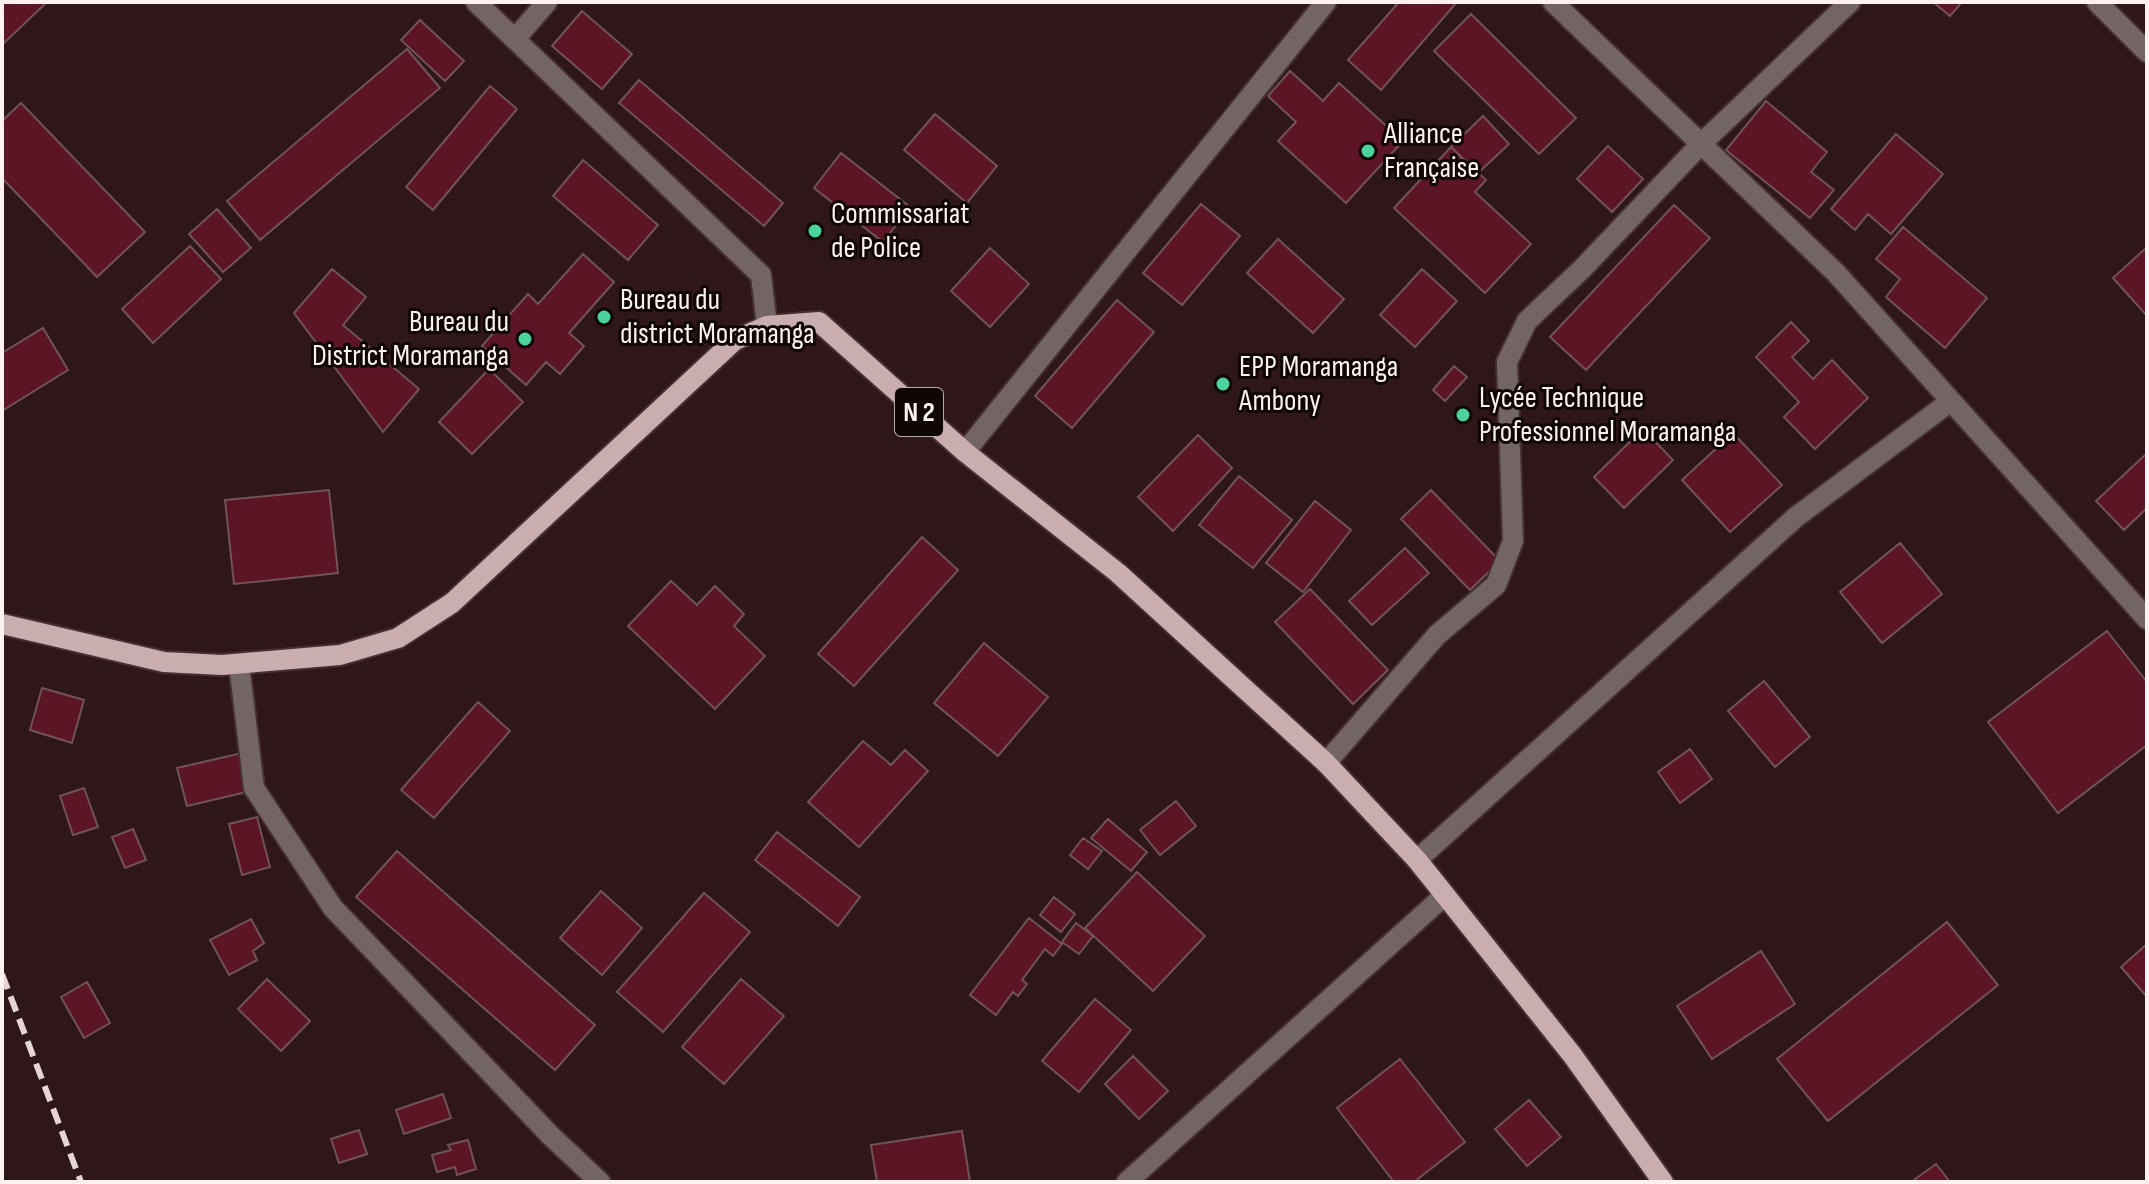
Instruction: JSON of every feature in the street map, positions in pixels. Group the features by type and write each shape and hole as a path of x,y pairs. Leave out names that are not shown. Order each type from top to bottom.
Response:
{"main road":[{"name":"N 2","path":"2,624 164,662 239,664 340,655 398,638 452,603 735,340 767,326 819,322 965,452 1118,573 1326,763 1417,860 1573,1056 1663,1182"}],"street":[{"path":"476,2 761,275 767,326"},
{"path":"515,39 547,2"},
{"path":"965,452 1326,2"},
{"path":"1553,2 1836,273 2147,619"},
{"path":"1326,763 1437,635 1496,585 1513,541 1507,362 1527,321 1582,269 1701,144 1850,2"},
{"path":"2097,2 2147,52"},
{"path":"1417,860 1796,517 1951,401"},
{"path":"239,664 254,788 333,908 551,1136 600,1182"},
{"path":"1127,1182 1445,895"}],"building":[{"path":"2,2 47,2 2,45"},
{"path":"1399,2 1457,2 1381,90 1348,60"},
{"path":"1933,2 1962,2 1950,16"},
{"path":"582,11 632,54 602,89 552,46"},
{"path":"1471,14 1576,118 1539,154 1434,51"},
{"path":"420,20 464,61 445,81 401,40"},
{"path":"407,49 440,88 260,240 227,201"},
{"path":"1290,71 1323,101 1339,83 1403,141 1346,203 1278,141 1296,122 1268,96"},
{"path":"639,80 783,203 764,226 619,103"},
{"path":"490,86 517,109 433,210 406,187"},
{"path":"1766,101 1827,152 1811,172 1834,190 1810,218 1726,150"},
{"path":"21,103 145,232 97,277 2,178 2,121"},
{"path":"935,114 997,166 967,203 904,150"},
{"path":"1483,116 1509,144 1477,174 1451,147"},
{"path":"1896,134 1943,174 1891,234 1868,214 1855,230 1831,209"},
{"path":"1608,146 1643,179 1612,212 1577,179"},
{"path":"1451,147 1486,180 1475,192 1531,244 1485,293 1394,208"},
{"path":"841,153 910,207 883,242 814,188"},
{"path":"583,160 658,225 628,260 553,196"},
{"path":"1201,204 1240,236 1182,305 1143,273"},
{"path":"1674,205 1710,238 1586,370 1550,337"},
{"path":"217,209 251,248 223,272 189,234"},
{"path":"1903,227 1987,298 1945,348 1886,297 1900,279 1876,259"},
{"path":"1278,239 1344,299 1313,333 1247,273"},
{"path":"190,246 221,279 153,343 122,309"},
{"path":"2147,247 2147,316 2113,278"},
{"path":"990,248 1029,284 990,327 951,291"},
{"path":"583,254 614,282 569,333 584,346 560,374 546,362 526,385 482,346 528,294 538,304"},
{"path":"332,269 366,297 343,325 419,389 383,432 294,313"},
{"path":"1422,269 1457,301 1415,347 1380,315"},
{"path":"1117,300 1154,332 1072,428 1035,396"},
{"path":"1791,322 1809,341 1792,357 1813,379 1832,360 1868,398 1815,449 1784,417 1799,402 1756,357"},
{"path":"43,328 68,370 2,411 2,353"},
{"path":"1454,366 1467,377 1445,401 1433,390"},
{"path":"489,369 523,402 472,454 439,422"},
{"path":"1643,429 1673,460 1624,508 1594,477"},
{"path":"1733,433 1782,485 1730,532 1682,480"},
{"path":"1198,435 1232,468 1173,531 1138,497"},
{"path":"2147,453 2147,508 2124,530 2096,501"},
{"path":"1239,476 1292,520 1253,568 1199,525"},
{"path":"329,490 338,573 234,584 225,500"},
{"path":"1431,490 1500,561 1470,590 1401,519"},
{"path":"1315,501 1351,530 1303,592 1266,563"},
{"path":"922,537 958,570 854,686 818,654"},
{"path":"1900,543 1942,594 1882,643 1840,592"},
{"path":"1405,548 1429,573 1372,625 1349,601"},
{"path":"671,581 697,605 715,586 744,614 734,626 765,656 715,709 628,626"},
{"path":"1310,589 1388,670 1353,704 1275,622"},
{"path":"2107,631 2147,682 2147,745 2058,813 1988,722"},
{"path":"984,643 1048,697 998,756 934,703"},
{"path":"1764,681 1810,737 1775,767 1728,711"},
{"path":"42,688 84,700 72,743 30,730"},
{"path":"478,702 510,731 434,818 401,790"},
{"path":"863,741 891,765 905,750 928,771 859,847 808,802"},
{"path":"1690,749 1712,779 1680,803 1658,772"},
{"path":"242,753 251,791 187,806 177,768"},
{"path":"84,788 98,827 73,835 60,796"},
{"path":"1176,801 1196,826 1160,855 1140,830"},
{"path":"257,817 270,867 242,875 229,824"},
{"path":"1108,819 1147,852 1131,871 1091,838"},
{"path":"133,829 146,860 125,868 112,837"},
{"path":"777,832 860,897 838,926 755,860"},
{"path":"1083,838 1102,851 1088,869 1070,855"},
{"path":"397,851 595,1025 555,1070 356,897"},
{"path":"1137,872 1205,936 1153,991 1085,928"},
{"path":"601,891 642,928 602,975 560,938"},
{"path":"704,893 750,932 663,1032 617,992"},
{"path":"1054,897 1075,914 1061,932 1040,915"},
{"path":"1029,918 1062,944 1053,956 1045,949 1022,980 1027,984 1018,996 1013,992 996,1015 970,995"},
{"path":"251,919 264,943 253,951 257,960 229,975 210,940"},
{"path":"1947,922 1998,985 1828,1121 1777,1059"},
{"path":"1076,923 1093,936 1079,954 1062,942"},
{"path":"2147,944 2147,997 2121,967"},
{"path":"1761,951 1795,1004 1712,1059 1677,1006"},
{"path":"267,979 310,1021 281,1051 238,1009"},
{"path":"741,979 784,1016 724,1084 682,1047"},
{"path":"87,982 110,1023 84,1038 61,997"},
{"path":"1095,999 1131,1030 1079,1092 1042,1061"},
{"path":"1133,1056 1168,1091 1139,1119 1105,1084"},
{"path":"1400,1059 1465,1142 1414,1182 1394,1182 1337,1108"},
{"path":"443,1094 451,1118 404,1134 396,1110"},
{"path":"1529,1100 1561,1137 1527,1166 1495,1129"},
{"path":"359,1130 367,1154 339,1163 331,1139"},
{"path":"962,1131 970,1182 877,1182 871,1145"},
{"path":"468,1140 476,1169 457,1175 455,1167 437,1172 432,1155 451,1150 448,1145"},
{"path":"1936,1164 1950,1182 1911,1182"}],"railway":[{"path":"2,974 81,1182"}],"place":[{"name":"Alliance Française","path":"1368,151"},
{"name":"Commissariat de Police","path":"815,231"},
{"name":"Bureau du district Moramanga","path":"604,317"},
{"name":"Bureau du District Moramanga","path":"525,339"},
{"name":"EPP Moramanga Ambony","path":"1223,384"},
{"name":"Lycée Technique Professionnel Moramanga","path":"1463,415"}]}
